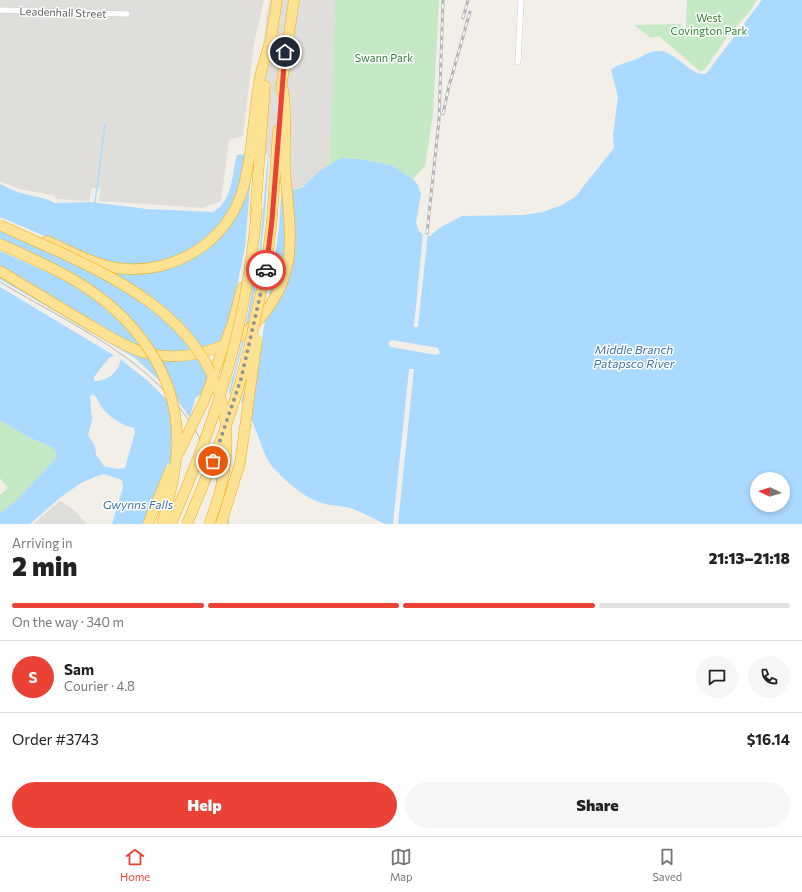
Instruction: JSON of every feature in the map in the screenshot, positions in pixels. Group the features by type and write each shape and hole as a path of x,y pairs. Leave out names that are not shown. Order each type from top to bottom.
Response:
{"highway":[{"path":"221,524 235,485 244,443 272,220 285,52 294,0"},
{"path":"285,52 296,24 301,0"},
{"path":"171,524 207,438 231,362 249,277 257,207 270,45 277,1"},
{"path":"0,221 94,261 117,268 134,269 158,267 174,262 199,250 215,236 227,221 242,193 247,172 260,76 270,45"},
{"path":"0,271 115,340 141,351 162,356 184,356 208,351 236,338 253,325 268,308 282,283 288,261 289,240 284,160 285,112 282,83"},
{"path":"148,524 171,469 204,401 233,322 245,275 257,207"},
{"path":"0,225 93,268 128,287 167,314 191,340 214,378 222,406 227,432 224,476 219,498 209,524"},
{"path":"0,244 64,274 95,293 130,325 147,344 159,363 174,405 178,436 174,472 162,524"},
{"path":"187,524 213,461 233,404 249,347 266,269"}],"street":[{"path":"518,62 521,0"},
{"name":"Leadenhall Street","path":"0,10 127,14"}],"shaded area":[{"path":"0,0 264,0 254,43 243,136 229,140 221,201 203,208 99,201 100,189 92,188 89,201 57,199 53,195 19,189 0,181"},
{"path":"270,0 335,0 329,166 311,178 307,184 294,190 280,184 255,153 266,17"},
{"path":"60,501 74,510 87,524 33,524"}],"green space":[{"name":"Swann Park","path":"335,0 439,0 433,114 425,166 413,179 391,165 360,159 341,158 329,166"},
{"name":"West Covington Park","path":"687,0 757,0 751,10 727,37 706,68 701,72 659,36 651,38 634,25 681,24 680,29 686,29"},
{"path":"0,420 28,437 50,446 56,451 56,458 18,499 0,513 0,495 8,488 0,478"}],"water":[{"name":"Middle Branch Patapsco River","path":"762,0 802,0 802,524 385,524 351,508 319,502 306,496 293,486 271,465 247,409 241,401 235,396 225,392 214,391 204,393 195,399 177,462 151,524 112,524 123,487 122,480 104,474 81,483 61,497 30,524 0,524 0,513 18,499 56,458 56,451 50,446 28,437 0,420 0,184 17,192 46,199 55,203 91,202 147,209 213,212 225,201 228,194 237,155 255,153 267,157 280,184 294,190 303,187 318,172 341,158 360,159 391,165 413,179 418,185 421,194 416,222 418,230 422,234 430,236 441,227 462,216 523,215 543,212 562,205 575,197 614,148 613,135 618,97 611,70 616,66 649,53 660,51 673,56 700,74 706,74","holes":["120,352 121,358 118,368 110,376 100,381 94,381 94,377 109,358","93,394 102,408 109,415 121,423 134,428 135,432 125,468 117,469 104,466 96,455 95,446 88,435 92,420 90,396"]}],"pier":[{"path":"253,151 268,155 259,255 245,329 249,322 259,269 269,157 282,183 279,228 268,303 280,283 287,252 283,183 289,185 292,242 291,257 286,279 276,301 266,316 255,376 250,421 245,413 249,377 240,404 230,395 245,336 243,337 228,395 213,393 212,385 208,395 201,397 209,378 198,357 175,360 160,359 175,397 191,419 179,463 164,496 167,482 150,524 145,524 171,462 172,426 167,400 149,382 119,358 118,355 115,356 0,287 0,279 135,358 161,382 149,357 120,346 0,275 0,269 116,338 144,350 129,330 94,299 67,281 0,251 0,240 62,269 93,288 129,319 156,353 174,354 195,352 174,326 147,305 94,273 0,229 0,217 103,261 134,266 158,264 188,253 209,238 220,226 230,212 239,190 246,152 252,152 246,186 238,208 222,232 204,249 183,261 153,270 128,271 99,266 136,287 163,306 188,329 204,350 221,344 234,301 245,247"},
{"path":"423,233 428,233 418,327 414,327"},
{"path":"392,340 438,348 440,353 436,355 391,347 388,343"},
{"path":"409,369 414,369 398,524 393,524"}],"waterway":[{"path":"95,203 105,124"}],"tram line":[{"path":"0,282 110,346 159,385 180,409 198,435 220,490 229,524"}],"railway":[{"path":"427,233 439,120 443,0"},
{"path":"463,18 468,0"},
{"path":"443,114 449,86 470,12"}],"way so far":[{"path":"213,461 241,379 266,270"}],"route":[{"path":"266,270 275,186 280,99 285,52"}],"water label":[{"name":"Gwynns Falls","path":"138,504"}]}
